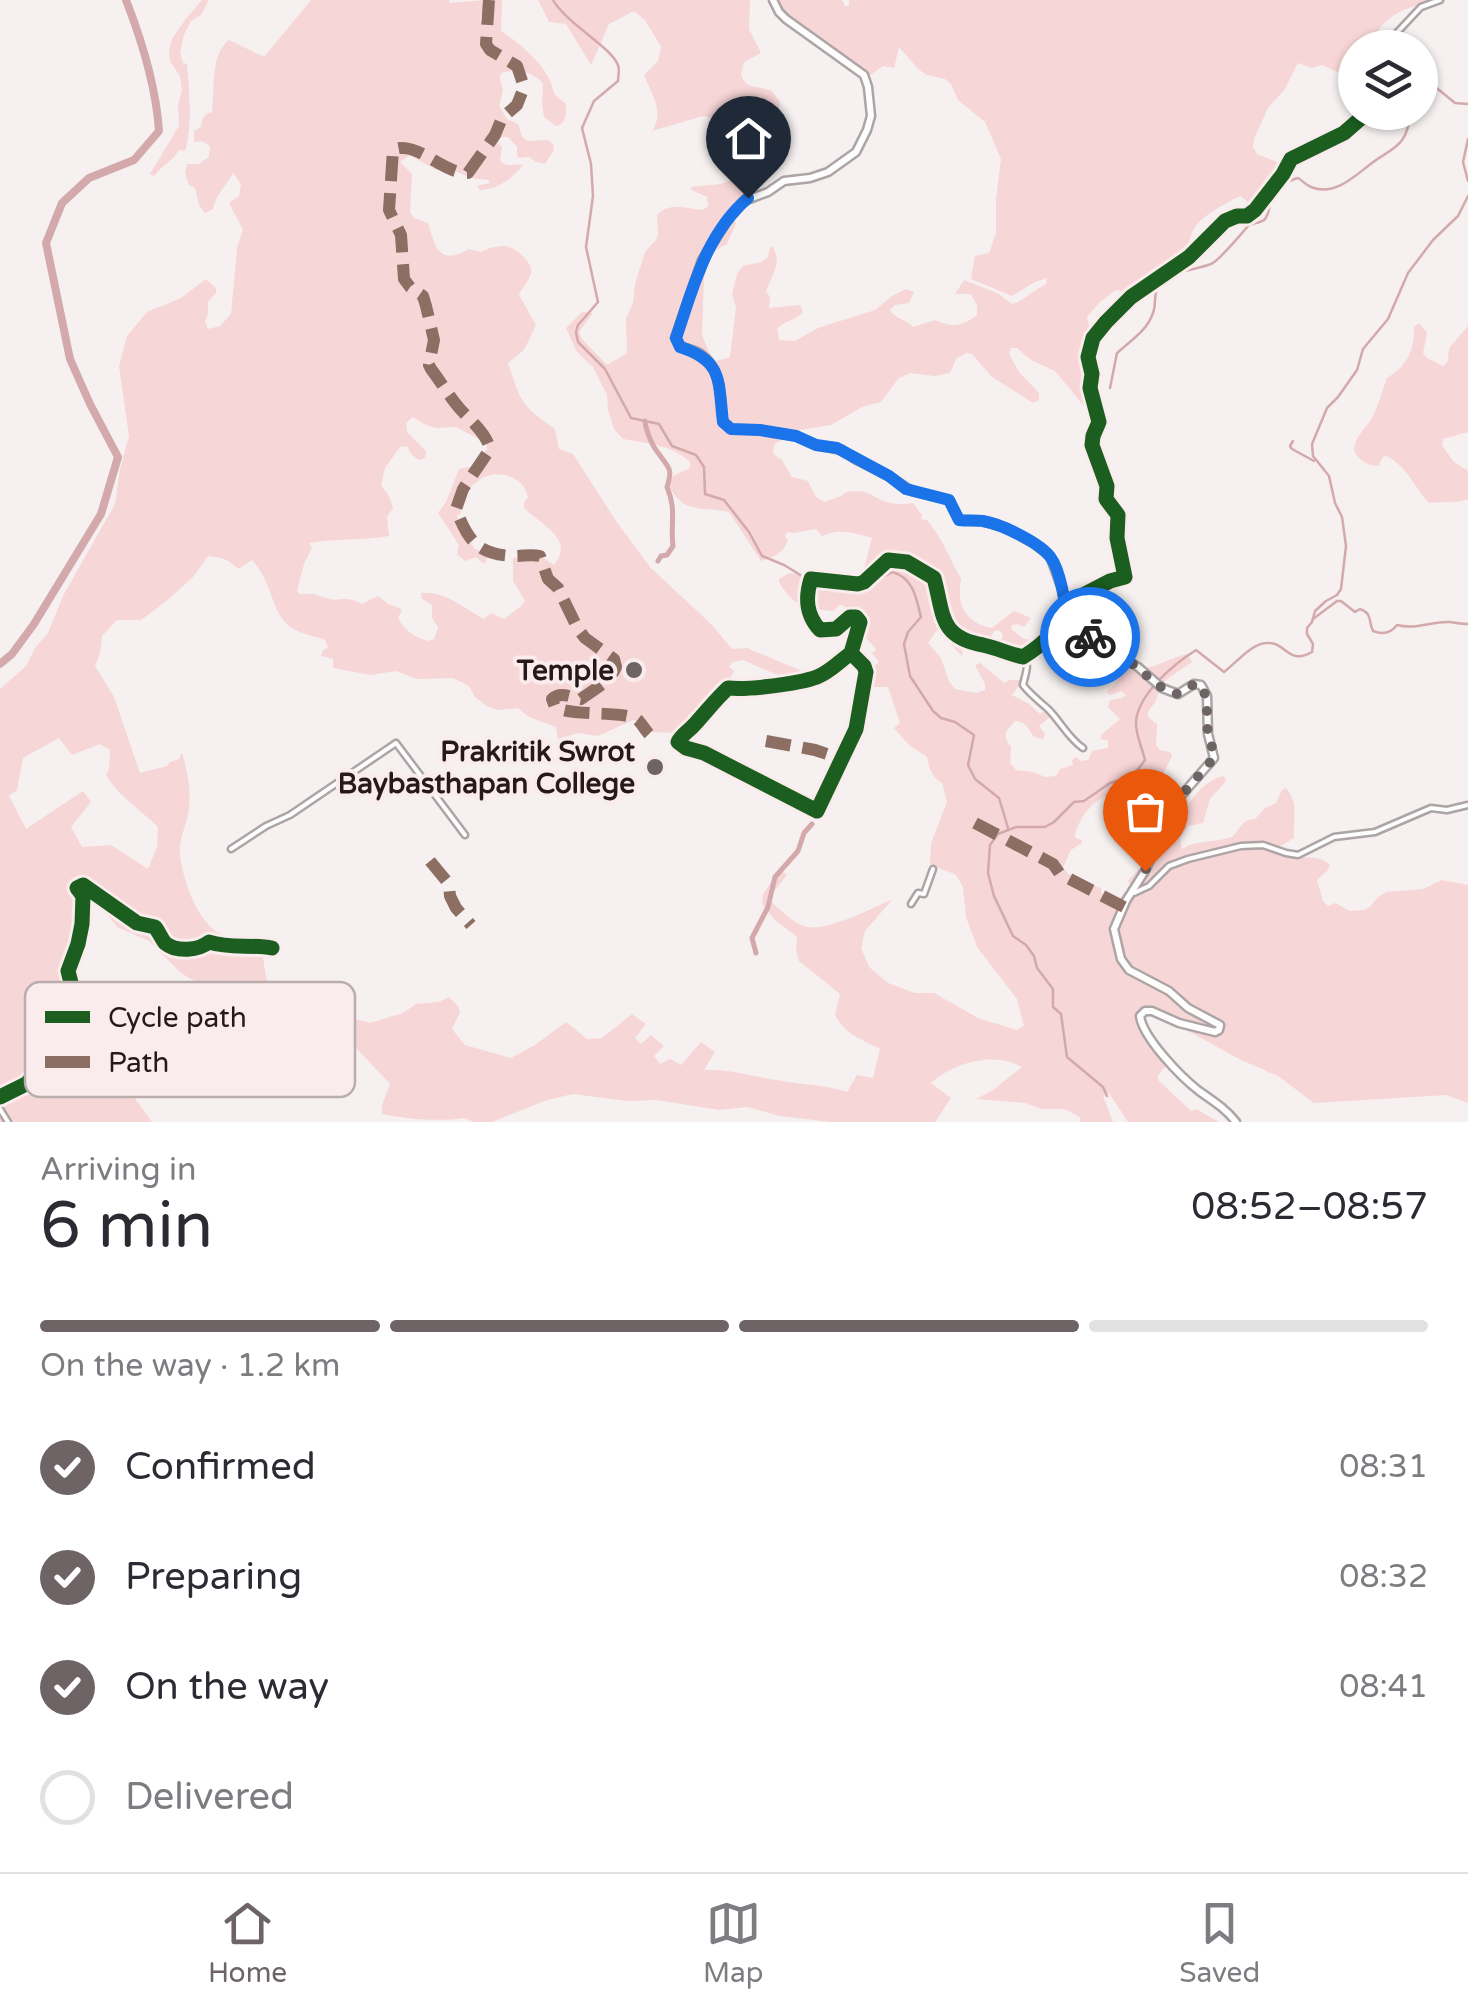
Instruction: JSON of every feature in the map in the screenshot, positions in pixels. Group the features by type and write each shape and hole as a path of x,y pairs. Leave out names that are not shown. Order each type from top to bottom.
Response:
{"main road":[{"path":"773,0 786,20 864,75 870,123 856,152 845,162 822,174 784,181 768,192 748,198 738,208 702,260 676,343 699,353 711,366 719,383 725,426 796,436 816,445 837,448 906,489 949,500 959,520 1004,527 1050,556 1071,624 1082,638 1100,636 1115,654 1176,694 1194,684 1201,685 1207,696 1208,734 1214,758 1174,804 1171,819 1114,929 1124,965 1220,1027 1217,1032 1206,1030 1148,1011 1140,1016 1158,1048 1200,1092 1224,1108 1236,1122"}],"street":[{"path":"1400,30 1421,6 1440,0"},
{"path":"851,654 866,672 858,725 816,811 678,742 728,688 753,689 818,677 851,654 860,622 850,617 836,629 820,630 812,621 807,604 810,582 858,584 888,560 907,562 934,578 944,623 958,637 1024,656 1060,624 1064,605 1125,576 1117,538 1118,515 1106,499 1107,486 1092,442 1099,422 1090,388 1088,357 1093,338 1130,297 1189,257 1225,222 1252,212 1284,174 1291,159 1347,130"},
{"path":"1047,638 1082,638"},
{"path":"1024,656 1026,691 1083,748"},
{"path":"230,849 290,815 396,742 464,835"},
{"path":"1130,895 1149,886 1169,866 1188,859 1241,846 1263,845 1298,855 1334,838 1375,832 1432,808 1446,810 1468,805"},
{"path":"912,904 918,893 924,894 933,869"},
{"path":"71,982 68,972 82,924 83,896 77,888 83,885 136,923 155,927 164,942 174,946 188,950 209,942 272,948"},
{"path":"0,1097 25,1084"},
{"path":"0,1109 8,1122"}],"shaded area":[{"path":"202,0 209,0 201,15 191,21 180,52 187,64 189,97 185,151 179,150 154,176 150,174 179,126 182,91 180,76 170,61 172,39"},
{"path":"311,0 485,0 480,21 489,0 502,0 501,31 540,64 555,93 565,103 566,114 556,126 544,117 543,84 518,71 501,73 503,91 499,106 507,119 518,124 527,141 548,140 554,150 545,164 536,162 517,156 517,147 508,137 501,137 498,142 502,163 523,165 504,182 480,190 477,186 489,180 453,170 436,170 410,155 400,162 412,174 410,213 428,223 436,246 444,254 505,246 527,261 531,273 519,295 536,325 524,350 508,363 523,402 555,429 559,449 573,454 650,567 732,649 747,648 809,674 789,680 743,660 733,662 729,667 734,671 726,688 714,695 687,729 679,733 652,732 633,720 598,736 578,733 558,739 556,727 529,717 518,708 498,710 487,706 469,686 453,678 417,679 396,671 371,675 333,668 333,659 321,656 328,648 325,640 295,630 281,617 264,576 252,560 238,569 225,559 208,556 193,577 141,620 117,620 102,636 95,666 114,697 140,773 167,766 182,753 190,799 180,853 188,887 212,928 240,939 260,940 268,982 196,982 181,973 149,941 117,927 96,899 83,911 73,965 79,982 25,982 25,1097 134,1097 152,1122 0,1122 0,689 26,666 48,633 63,596 115,504 129,436 119,366 127,336 147,312 181,298 206,279 216,288 208,302 208,329 220,326 231,314 237,248 243,230 229,203 239,196 241,184 233,173 213,209 205,213 185,173 187,164 199,164 209,157 210,146 194,142 194,131 212,112 214,73 229,40 264,57","holes":["413,417 436,428 456,427 486,443 487,449 473,468 459,469 438,513 459,545 457,554 465,561 476,557 484,564 489,555 475,549 459,527 457,516 466,491 494,474 507,476 523,486 528,497 524,508 558,540 560,556 554,565 535,552 513,558 513,581 525,601 521,606 504,619 491,613 484,619 446,597 421,593 422,599 432,605 432,617 438,628 434,639 428,641 403,625 398,617 400,608 378,596 362,604 299,594 304,564 312,548 309,543 389,536 387,517 393,508 381,485 385,468 400,447 407,446 419,460 425,458 426,451 407,432 406,423","59,738 72,755 100,744 110,750 106,775 111,783 158,827 157,847 148,869 111,845 82,847 71,827 91,802 83,791 26,829 9,796 17,790 23,758"]},
{"path":"538,0 750,0 749,29 761,53 744,62 741,74 746,83 772,91 780,102 779,108 767,113 765,122 775,143 772,149 755,144 733,124 712,123 703,116 652,131 657,110 644,75 658,61 661,47 645,20 634,11 609,24 591,65 566,24 549,22"},
{"path":"776,0 842,0 849,6 849,0 1434,0 1404,10 1379,30 1338,30 1338,72 1322,65 1312,68 1298,63 1285,89 1268,108 1254,139 1257,154 1283,161 1282,171 1251,205 1241,196 1203,218 1182,258 1168,270 1132,293 1116,290 1087,317 1094,333 1085,348 1084,362 1095,409 1084,406 1055,371 1031,360 1017,348 1011,348 1009,354 1019,372 1039,393 1039,400 1033,403 992,377 972,354 966,353 956,359 950,373 910,373 898,379 881,402 862,407 831,425 795,431 774,445 773,454 782,460 792,477 808,481 816,497 824,502 846,492 860,491 890,503 913,503 921,519 927,520 937,534 961,579 961,604 969,617 992,628 1014,611 1031,618 1024,627 1017,624 1011,629 1022,638 1038,642 1028,652 1017,648 1016,654 1003,650 1003,635 995,630 990,638 954,635 963,643 962,656 937,630 928,643 941,658 955,689 976,693 985,690 975,665 980,663 1004,683 1023,680 1012,695 1040,714 1046,710 1051,716 1039,726 1045,734 1043,739 1034,737 1019,721 1006,732 1011,747 1010,763 1016,770 1056,776 1060,769 1073,765 1076,757 1088,760 1092,751 1108,748 1108,741 1101,739 1101,735 1120,719 1108,707 1110,700 1126,695 1121,691 1110,695 1106,692 1127,665 1150,667 1188,654 1192,662 1160,686 1147,713 1157,724 1156,745 1172,755 1168,765 1148,790 1138,795 1109,795 1087,811 1075,835 1082,843 1071,850 1063,867 1068,874 1101,888 1102,894 1111,900 1118,900 1131,886 1128,881 1145,862 1165,821 1181,819 1198,792 1210,781 1224,776 1226,781 1210,799 1203,823 1188,826 1180,839 1182,849 1232,837 1244,823 1276,803 1286,788 1294,805 1294,838 1274,850 1288,857 1317,858 1330,865 1317,880 1328,906 1335,903 1350,911 1364,910 1387,892 1423,889 1442,880 1468,885 1468,1103 1447,1095 1314,1103 1278,1076 1173,1025 1149,1006 1137,1012 1142,1032 1168,1064 1158,1080 1191,1111 1196,1109 1219,1122 1128,1122 1109,1093 1103,1096 1113,1122 1080,1122 1080,1117 1064,1109 976,1099 1022,1067 999,1060 962,1065 931,1083 951,1098 935,1122 831,1122 780,1116 747,1107 719,1110 657,1100 627,1101 573,1094 492,1122 464,1118 434,1120 382,1114 390,1084 355,1046 355,1019 370,1023 403,1013 416,1004 449,997 460,1012 452,1029 465,1045 511,1058 566,1022 587,1039 602,1038 632,1014 646,1024 635,1038 641,1044 651,1035 664,1046 654,1056 660,1064 670,1059 681,1065 701,1042 715,1052 704,1070 847,1092 857,1075 873,1078 880,1049 855,1036 840,1022 835,1015 840,994 799,961 797,937 762,904 763,894 780,869 787,875 768,899 803,926 827,926 892,900 865,931 861,948 869,967 888,983 915,993 934,993 978,1018 1017,1030 1024,1026 1017,999 977,947 966,917 963,887 956,875 930,864 931,843 947,802 942,783 932,772 927,757 894,728 900,723 888,687 865,687 868,670 879,662 872,653 876,649 860,632 861,620 850,612 848,616 845,606 833,611 801,605 779,582 789,573 861,580 872,538 841,532 822,536 816,529 788,532 783,549 761,561 729,512 695,508 675,495 669,486 673,476 690,468 690,462 667,448 623,439 614,429 607,395 593,367 577,352 566,328 582,312 593,313 579,332 582,339 607,365 627,353 626,319 645,252 658,234 657,215 673,207 703,210 708,206 707,197 691,187 734,179 744,196 729,212 736,223 727,244 709,259 704,279 702,335 716,361 730,357 736,308 732,294 737,274 743,266 768,257 772,246 777,263 766,291 769,308 800,305 803,312 777,329 779,340 795,341 818,328 875,310 906,289 914,292 909,303 890,310 913,327 935,320 957,325 977,315 971,294 955,294 964,280 997,293 1012,304 1046,284 1047,278 1012,296 971,279 975,256 989,253 996,233 1001,159 985,122 958,100 951,84 918,69 899,47 894,68 883,66 869,76 805,32"},
{"path":"1419,323 1427,333 1423,353 1443,366 1448,361 1449,348 1468,326 1468,432 1443,439 1442,445 1453,461 1468,471 1468,499 1463,501 1429,503 1393,460 1385,455 1379,466 1373,465 1355,452 1356,441 1373,416 1387,378 1408,357 1414,327"}],"waterway":[{"path":"0,664 34,624 101,514 118,457 70,359 46,243 62,203 89,178 134,160 159,131 147,64 126,0"},
{"path":"553,0 607,50 619,69 618,81 594,101 582,128 591,164 593,196 586,247 598,302 578,325 578,342 605,369 631,418 659,424 672,446 696,455 704,467 705,494 724,500 762,556 825,590 856,590 893,572 906,579 921,617 908,632 904,644 910,676 933,711 974,735 968,765 975,779 999,798 1008,828"},
{"path":"1438,89 1455,103 1468,104"},
{"path":"1110,388 1117,353 1147,325 1157,291 1166,279 1215,262 1249,225 1264,220 1272,197 1287,183 1298,178 1319,189 1335,187 1391,150 1407,130"},
{"path":"1468,139 1463,162 1468,181"},
{"path":"1107,1096 1103,1087 1067,1057 1061,1014 1053,1007 1053,989 1026,945 1013,936 994,896 988,873 990,845 998,834 1016,827 1045,827 1074,802 1084,801 1110,783 1133,776 1145,760 1136,726 1139,710 1168,671 1196,650 1224,672 1260,644 1273,643 1298,656 1312,652 1307,628 1315,611 1341,589 1346,546 1329,476 1313,456 1312,444 1327,408 1357,370 1363,349 1388,319 1408,273 1458,216 1468,196"},
{"path":"645,421 652,443 670,472 667,487 673,510 673,546 658,561"},
{"path":"1293,441 1292,449 1314,461"},
{"path":"1313,619 1341,601 1355,612 1360,609 1367,613 1373,631 1380,633 1397,625 1468,624"},
{"path":"756,953 752,938 768,907 775,877 798,851 812,824"}],"marked path":[{"path":"489,0 486,44 517,66 524,87 517,105 502,118 468,173 411,149 393,150 389,210 401,235 404,279 423,296 434,340 431,369 482,433 490,449 463,489 456,509 465,530 476,544 492,553 540,556 548,579 558,588 578,629 614,659 616,667 601,685 581,699 558,695 552,699 555,707 632,717 649,734"},
{"path":"766,741 842,759"},
{"path":"975,823 1124,907"},
{"path":"430,861 449,884 456,908 471,925"}],"cycle path":[{"path":"851,653 860,622 850,617 836,629 820,630 808,606 811,579 858,584 888,560 907,562 934,578 942,613 958,636 1023,657 1055,629 1064,605 1125,577 1117,538 1118,515 1106,499 1107,486 1092,445 1099,422 1090,388 1088,357 1093,338 1131,297 1189,257 1225,221 1255,210 1291,159 1347,130"},
{"path":"851,653 866,672 856,729 817,811 678,742 728,688 809,680 851,653"},
{"path":"71,982 68,971 82,924 83,896 77,888 83,885 137,923 155,927 165,943 176,948 194,948 209,942 272,948"},
{"path":"0,1097 25,1084"}],"way so far":[{"path":"1090,637 1100,636 1115,654 1168,692 1178,694 1199,683 1207,696 1208,734 1214,758 1177,798 1145,871"}],"place":[{"name":"Temple","path":"634,670"},
{"name":"Prakritik Swrot Baybasthapan College","path":"655,767"}],"route":[{"path":"748,198 729,218 702,260 676,338 680,347 704,356 711,366 719,383 725,426 796,436 816,445 837,448 906,489 949,500 962,522 990,522 1033,543 1054,564 1066,616 1082,638 1090,637"}]}
